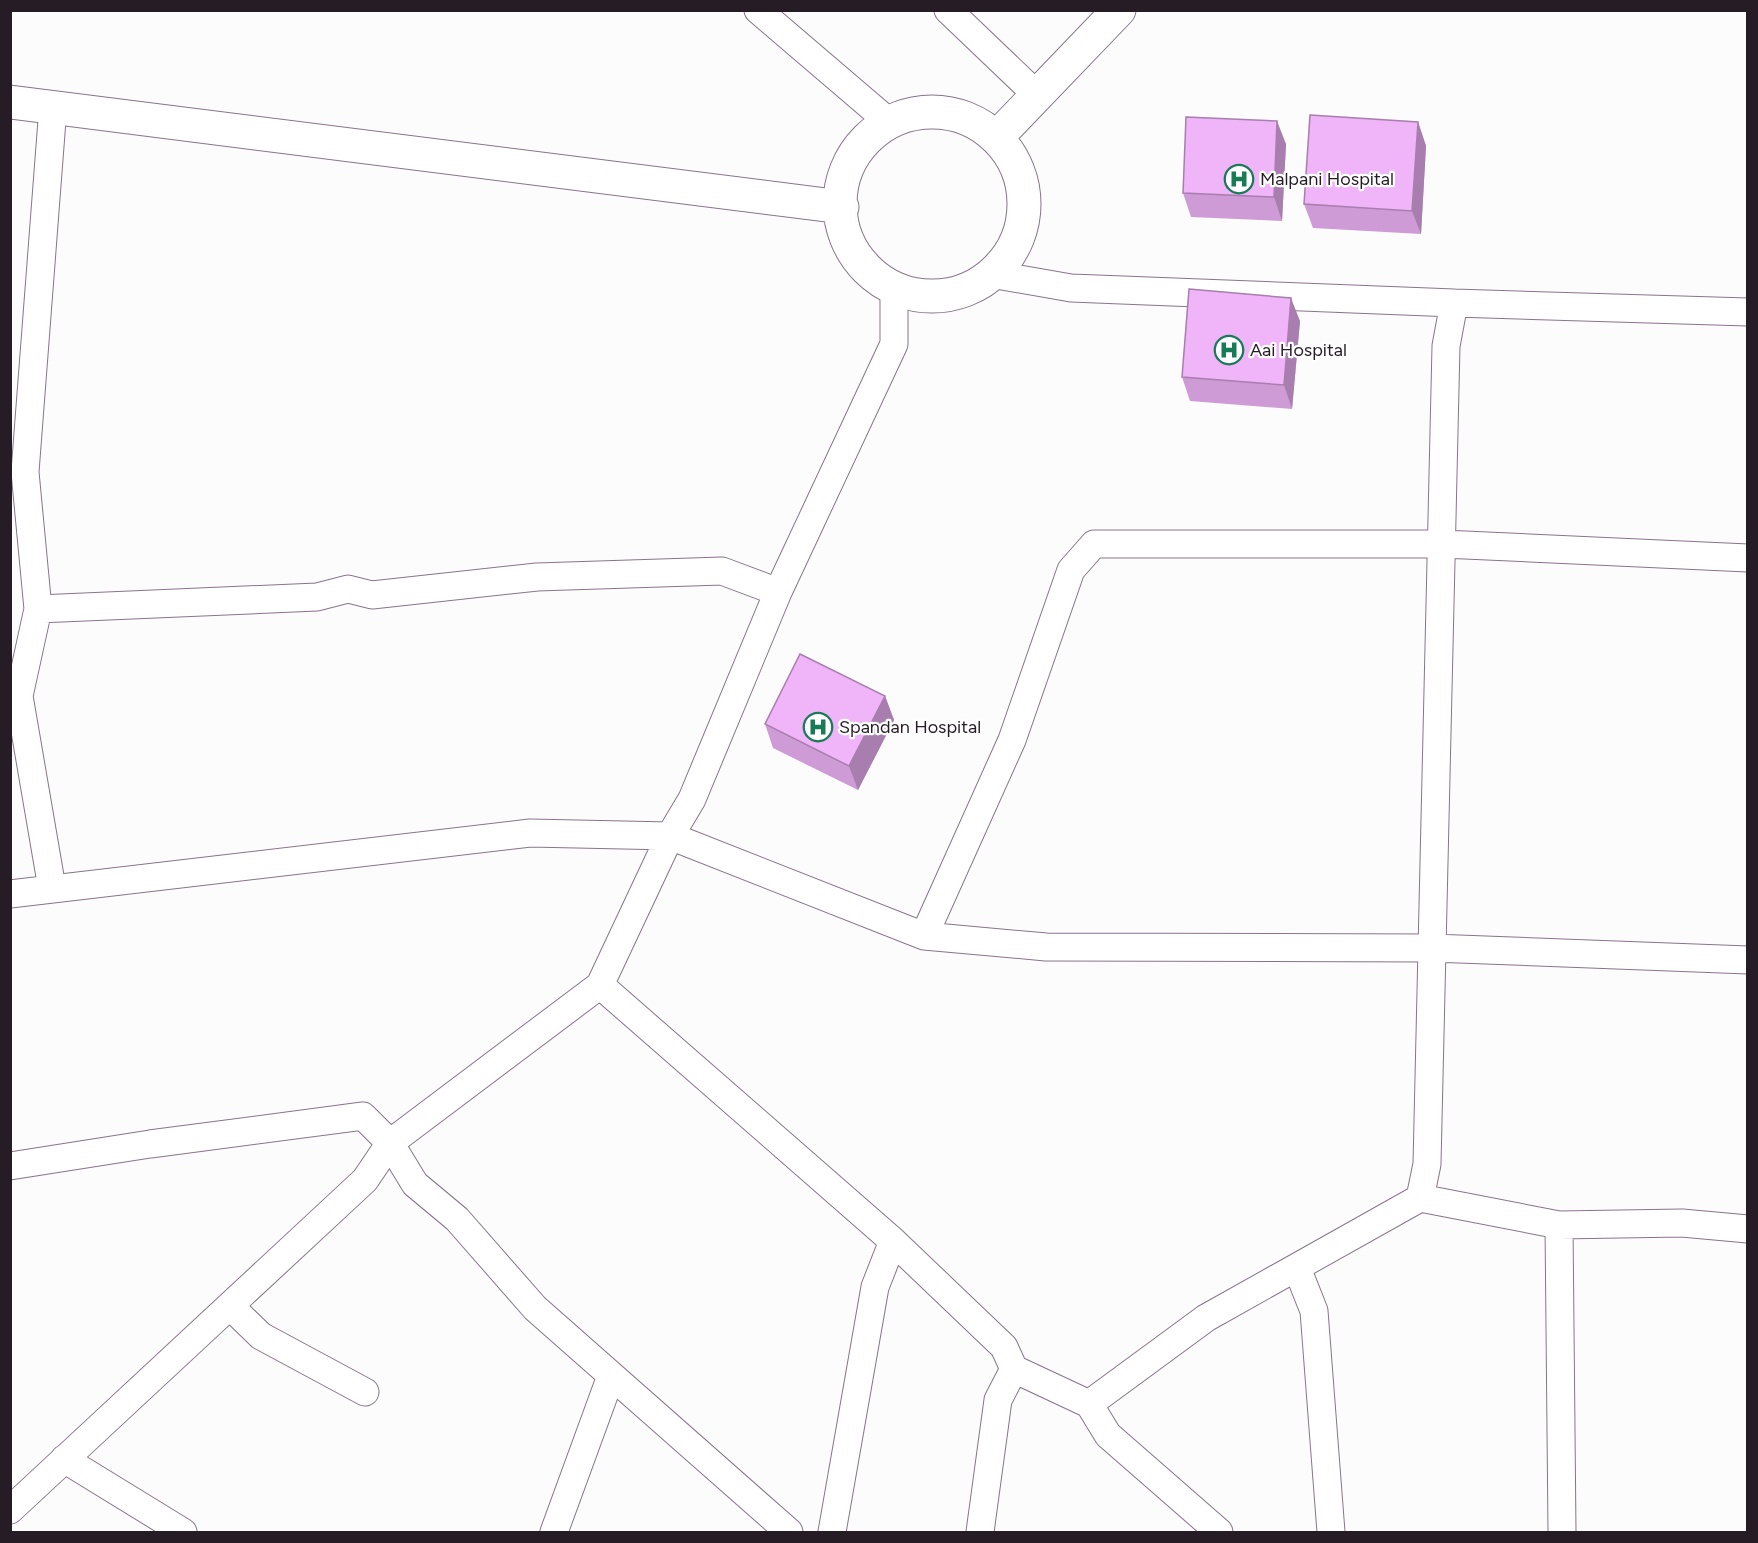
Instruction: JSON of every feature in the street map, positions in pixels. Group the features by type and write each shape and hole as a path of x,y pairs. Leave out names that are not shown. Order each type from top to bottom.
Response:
{"main road":[{"path":"997,137 1114,12"},
{"path":"10,102 842,207"},
{"path":"930,112 950,114 970,120 997,137 1014,162 1021,181 1024,201 1022,221 1016,241 1006,259 974,286 955,293 934,296 914,294 894,288 877,278 850,246 843,227 842,186 848,167 858,149 889,122 909,115 930,112"}],"street":[{"path":"758,10 889,122"},
{"path":"948,10 1037,95"},
{"path":"52,107 25,472 38,609 15,696 52,888"},
{"path":"991,274 1071,288 1748,312"},
{"path":"10,1510 365,1180 390,1143 600,985 670,836 692,799 778,592 894,344 894,288"},
{"path":"1420,1198 1427,1164 1446,346 1454,303"},
{"path":"924,936 1012,740 1071,570 1094,544 1443,544 1748,558"},
{"path":"38,609 318,597 348,589 372,596 537,577 722,570 778,592"},
{"path":"10,894 530,833 670,836 924,936 1046,947 1432,948 1748,960"},
{"path":"600,985 893,1241 1004,1347 1014,1369 1089,1404 1108,1435 1219,1533"},
{"path":"10,1166 150,1143 363,1116 390,1143 415,1184 457,1220 534,1308 789,1533"},
{"path":"1089,1404 1206,1318 1420,1198 1559,1225 1682,1223 1748,1229"},
{"path":"1559,1225 1562,1533"},
{"path":"832,1533 875,1287 893,1241"},
{"path":"1297,1268 1314,1311 1331,1533"},
{"path":"231,1307 261,1336 365,1392"},
{"path":"980,1533 998,1400 1014,1369"},
{"path":"554,1533 611,1376"},
{"path":"64,1459 183,1533"}],"building":[{"path":"1310,115 1418,122 1412,211 1304,204"},
{"path":"1186,117 1277,121 1274,197 1183,193"},
{"path":"1189,289 1291,298 1284,385 1182,377"},
{"path":"800,654 885,696 849,766 765,724"}],"place":[{"name":"Malpani Hospital","path":"1239,179"},
{"name":"Aai Hospital","path":"1229,350"},
{"name":"Spandan Hospital","path":"818,727"}]}
